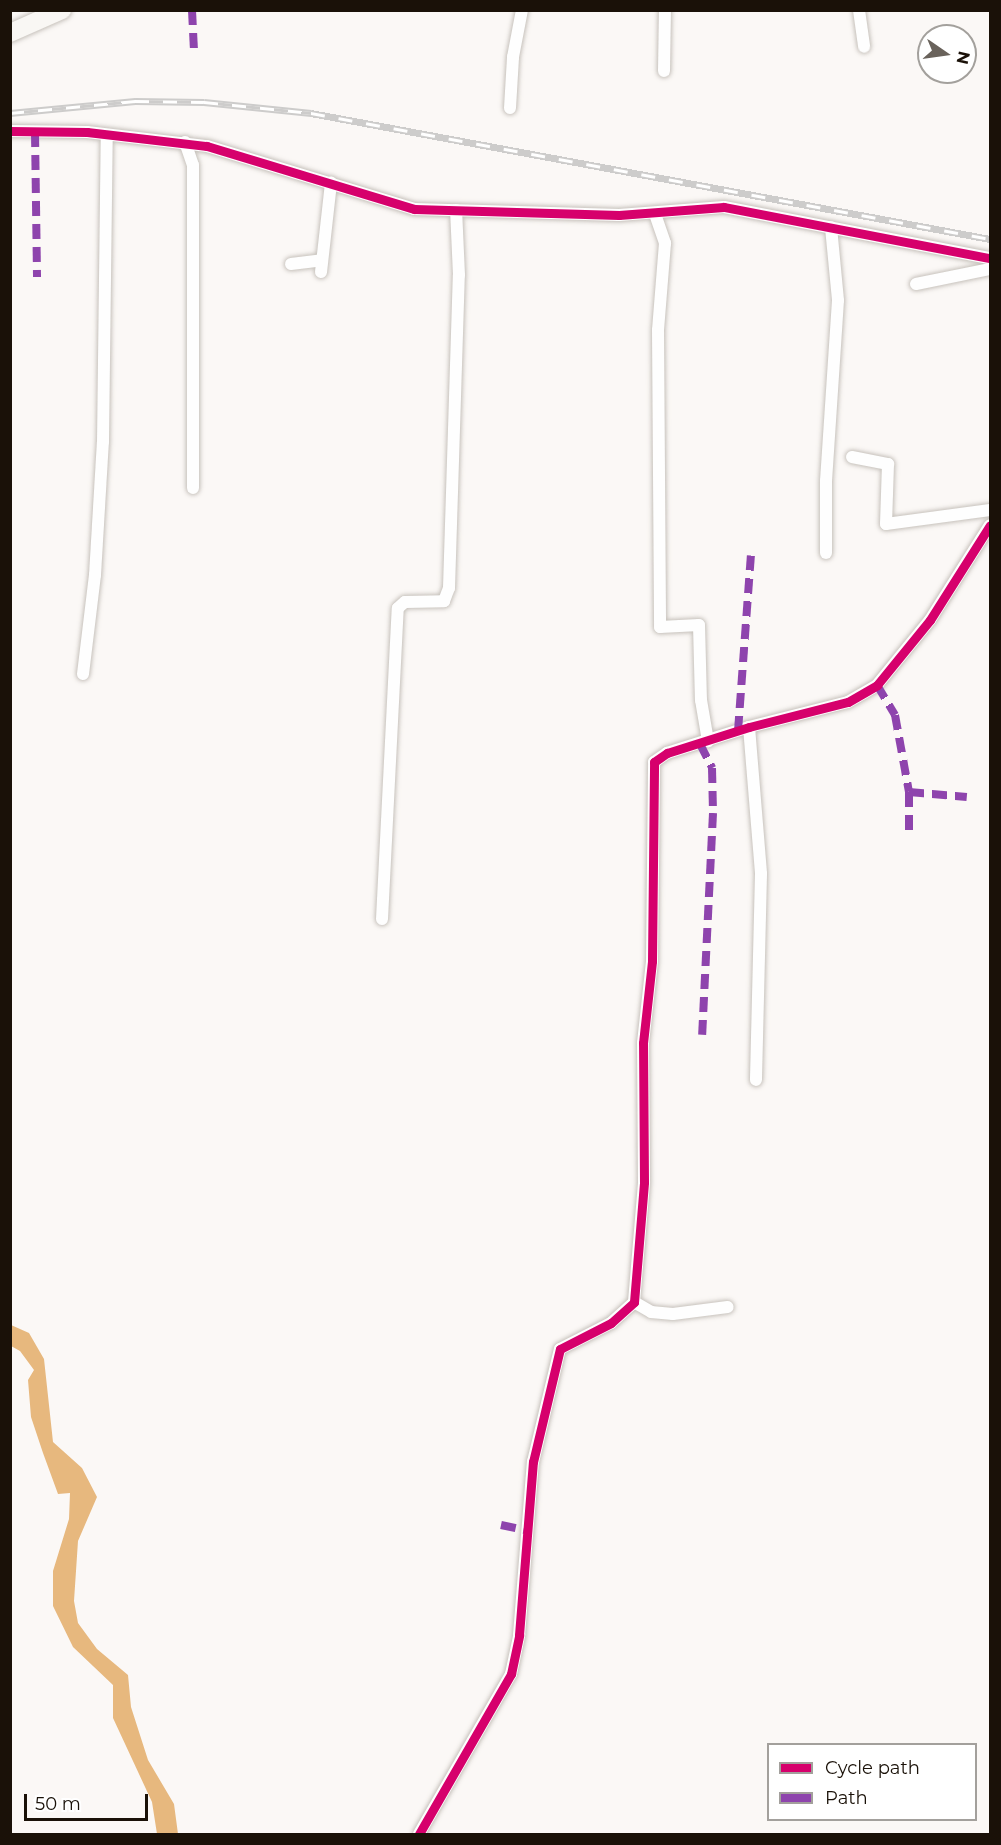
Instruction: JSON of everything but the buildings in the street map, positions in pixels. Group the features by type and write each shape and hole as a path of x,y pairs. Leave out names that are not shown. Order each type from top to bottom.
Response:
{"main road":[{"path":"10,33 62,10"}],"street":[{"path":"510,108 513,57 522,10"},
{"path":"664,71 665,10"},
{"path":"859,10 864,47"},
{"path":"10,131 107,135 185,142 231,152 399,206 456,210 655,214 724,207 990,258"},
{"path":"83,674 95,575 103,442 107,135"},
{"path":"185,142 193,165 194,488"},
{"path":"291,264 322,266 331,183"},
{"path":"382,919 398,608 405,602 444,601 449,588 459,275 456,210"},
{"path":"655,214 665,243 658,340 660,627 699,625 701,700 708,741"},
{"path":"826,553 826,481 838,300 831,227"},
{"path":"916,285 990,269"},
{"path":"852,457 888,464 886,524 990,510"},
{"path":"419,1834 511,1674 519,1635 533,1462 560,1349 611,1323 634,1302 644,1182 643,1043 652,961 652,770 654,762 667,753 749,727 824,710 877,686 930,620 990,525"},
{"path":"749,727 761,874 756,1080"},
{"path":"634,1302 651,1312 673,1314 728,1308"}],"shaded area":[{"path":"11,1325 29,1333 44,1359 53,1442 82,1468 97,1497 78,1541 74,1601 78,1623 97,1649 128,1675 131,1707 148,1760 174,1804 178,1834 157,1834 152,1802 113,1718 113,1685 73,1647 53,1606 53,1571 69,1519 70,1493 58,1494 43,1453 31,1417 28,1380 34,1370 20,1351 11,1346"}],"railway":[{"path":"10,113 135,101 204,102 311,113 990,239"}],"marked path":[{"path":"192,10 194,51"},
{"path":"35,132 37,277"},
{"path":"738,731 751,555"},
{"path":"877,685 895,715 909,792 967,797"},
{"path":"700,744 712,768 713,813 702,1035"},
{"path":"909,792 909,838"},
{"path":"501,1525 525,1530"}],"cycle path":[{"path":"10,131 87,132 207,146 414,209 619,215 724,207 990,258"},
{"path":"419,1834 511,1674 519,1635 533,1462 560,1349 611,1323 634,1302 644,1182 643,1043 652,961 654,762 667,753 749,727 848,702 877,685 930,620 990,525"}]}
